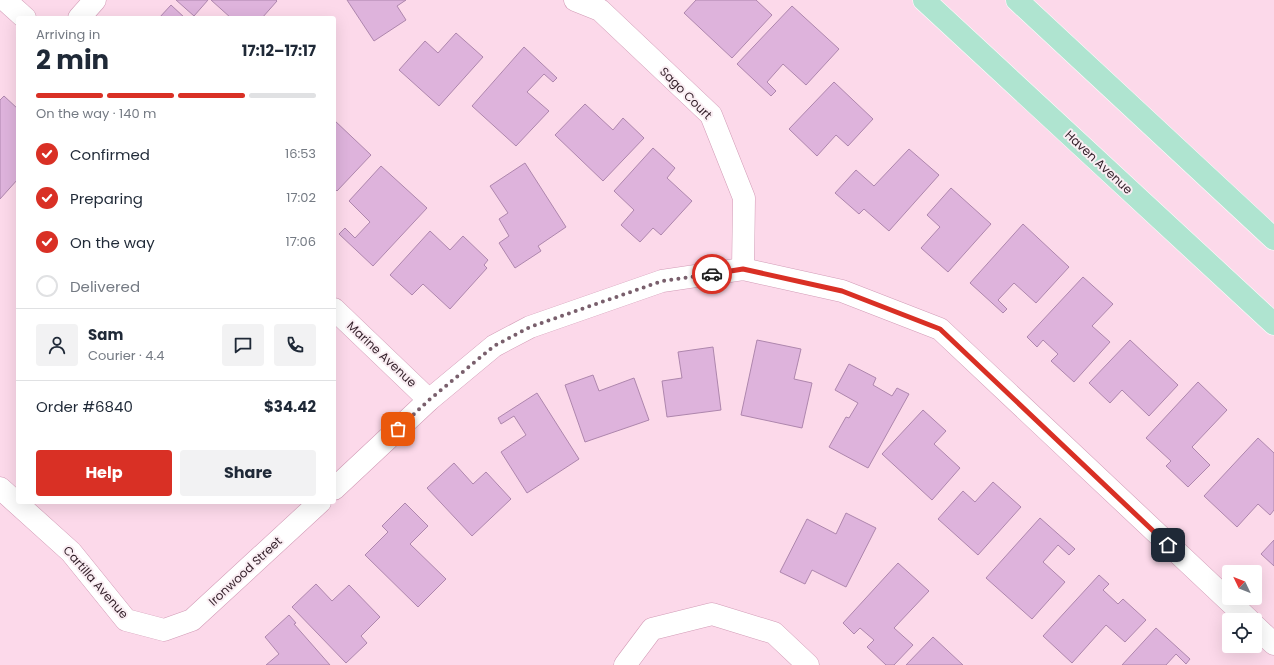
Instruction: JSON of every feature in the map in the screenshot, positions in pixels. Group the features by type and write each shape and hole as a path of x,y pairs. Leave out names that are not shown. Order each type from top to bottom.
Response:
{"main road":[{"name":"Haven Avenue","path":"924,0 1274,324"},
{"path":"1017,0 1274,239"}],"street":[{"path":"5,0 23,16"},
{"path":"81,16 95,0"},
{"name":"Sago Court","path":"575,0 600,10 711,115 744,198 743,269"},
{"path":"336,487 429,400 494,346 530,327 662,281 743,269 842,291 940,329 1241,613"},
{"name":"Marine Avenue","path":"336,311 429,400"},
{"name":"Cartilla Avenue","path":"0,488 16,502"},
{"name":"Cartilla Avenue","path":"18,504 71,552 126,620 164,630"},
{"name":"Ironwood Street","path":"164,630 192,620 318,504"},
{"path":"625,665 652,629 712,614 774,633 808,665"},
{"path":"1262,633 1274,644"}],"building":[{"path":"176,0 208,0 194,16"},
{"path":"211,0 277,1 264,16 229,16"},
{"path":"347,0 406,0 397,6 406,20 374,41"},
{"path":"696,0 756,0 772,15 732,58 684,13"},
{"path":"171,5 183,16 161,16"},
{"path":"792,6 839,49 806,85 783,64 767,82 776,91 771,96 737,64"},
{"path":"456,33 483,57 439,106 399,70 425,41 438,53"},
{"path":"524,47 557,78 553,82 544,74 527,92 549,111 516,146 472,106"},
{"path":"834,82 873,119 848,146 836,135 817,156 789,129"},
{"path":"4,96 16,107 16,181 0,199 0,100"},
{"path":"585,104 613,130 623,118 644,138 603,181 555,135"},
{"path":"336,122 371,155 337,191 336,190"},
{"path":"653,148 675,168 667,178 692,201 661,235 653,228 640,242 621,225 634,210 614,191"},
{"path":"909,149 939,175 889,231 864,209 859,214 835,193 856,170 874,186"},
{"path":"525,163 566,227 538,246 541,251 515,268 499,243 509,236 499,219 508,213 490,186"},
{"path":"381,166 427,208 373,266 339,234 345,228 355,238 370,222 349,201"},
{"path":"951,188 991,224 948,272 921,248 940,227 927,215"},
{"path":"1023,224 1069,267 1036,303 1014,283 998,300 1007,309 1003,313 970,283"},
{"path":"430,231 450,250 463,236 488,260 484,265 487,268 450,309 423,284 412,295 390,275"},
{"path":"1083,277 1113,304 1092,326 1110,342 1074,382 1051,361 1058,354 1043,340 1037,347 1027,337"},
{"path":"757,340 801,349 794,379 812,383 802,428 741,415"},
{"path":"1130,340 1178,385 1149,416 1122,390 1110,403 1089,383"},
{"path":"713,347 721,410 667,417 662,381 682,378 678,352"},
{"path":"849,364 876,378 873,385 892,396 897,388 909,394 868,468 829,447 846,417 849,418 858,403 835,390"},
{"path":"593,375 599,391 634,378 649,420 585,442 565,385"},
{"path":"1198,382 1227,410 1192,447 1210,465 1188,487 1166,466 1171,461 1146,438"},
{"path":"537,393 579,459 527,493 501,452 526,435 514,416 501,424 498,418"},
{"path":"923,410 946,431 934,444 960,468 932,500 882,454"},
{"path":"1258,438 1274,453 1274,510 1270,515 1258,504 1237,527 1204,496"},
{"path":"454,463 473,484 486,472 511,499 472,536 427,488"},
{"path":"993,482 1021,507 978,555 938,519 963,491 975,502"},
{"path":"405,503 428,526 410,544 446,579 418,607 365,555 388,532 382,526"},
{"path":"846,513 876,528 846,587 812,570 805,584 780,572 807,519 836,534"},
{"path":"1040,518 1075,549 1069,555 1058,545 1043,562 1065,582 1032,619 986,578"},
{"path":"1274,540 1274,566 1261,554"},
{"path":"898,563 929,591 894,628 913,645 894,665 886,665 867,647 874,640 860,628 854,634 843,623"},
{"path":"1099,575 1109,584 1103,590 1118,604 1123,599 1146,620 1125,642 1106,625 1072,663 1043,636"},
{"path":"316,584 332,601 349,585 380,617 361,636 367,643 346,663 292,607"},
{"path":"289,615 296,623 294,624 330,665 266,665 279,654 265,637"},
{"path":"1156,628 1190,659 1186,664 1176,654 1166,665 1122,665"},
{"path":"933,637 963,665 906,665"}],"way so far":[{"path":"398,429 429,400 494,346 530,327 662,281 712,274"}],"route":[{"path":"712,274 743,269 842,291 940,329 1168,545"}]}
